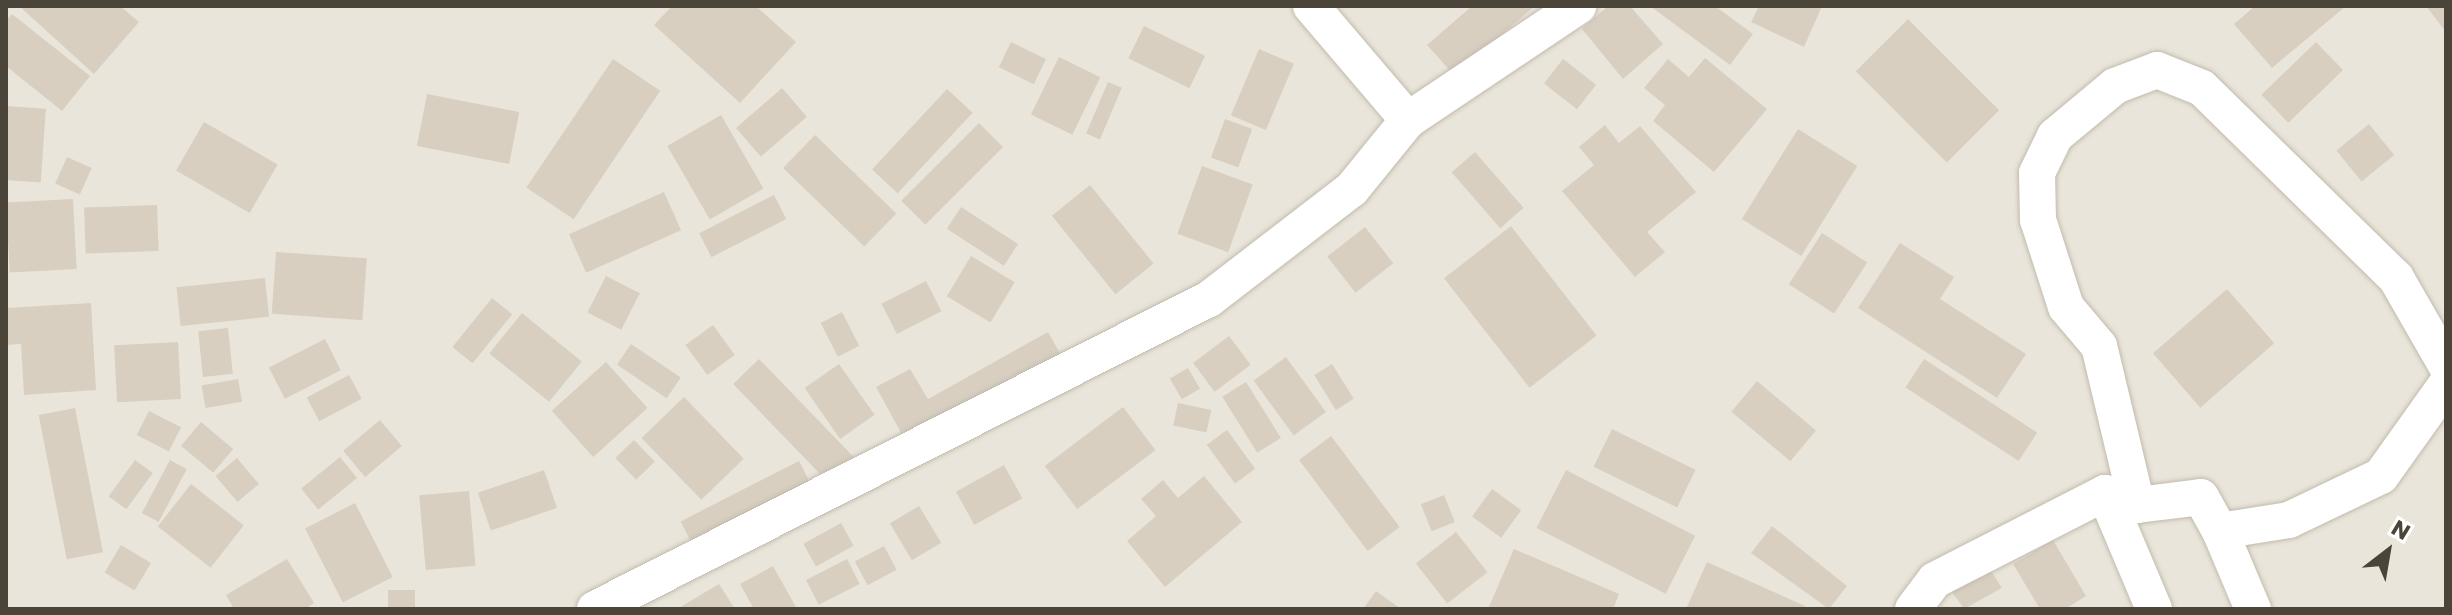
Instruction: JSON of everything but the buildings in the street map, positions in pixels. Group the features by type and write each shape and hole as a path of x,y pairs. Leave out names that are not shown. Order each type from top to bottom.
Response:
{"street":[{"path":"1311,6 1408,120"},
{"path":"595,609 1209,299 1352,189 1408,120 1578,6"},
{"path":"2154,609 2121,499 2099,346 2066,307 2038,220 2037,173 2055,136 2115,86 2157,70 2202,88 2396,278 2446,365"},
{"path":"2220,531 2289,520 2381,476 2446,385"},
{"path":"1913,609 1935,580 2121,499 2201,497 2220,531 2253,609"}],"shaded area":[{"path":"6,6 2446,6 2446,609 6,609"}]}
